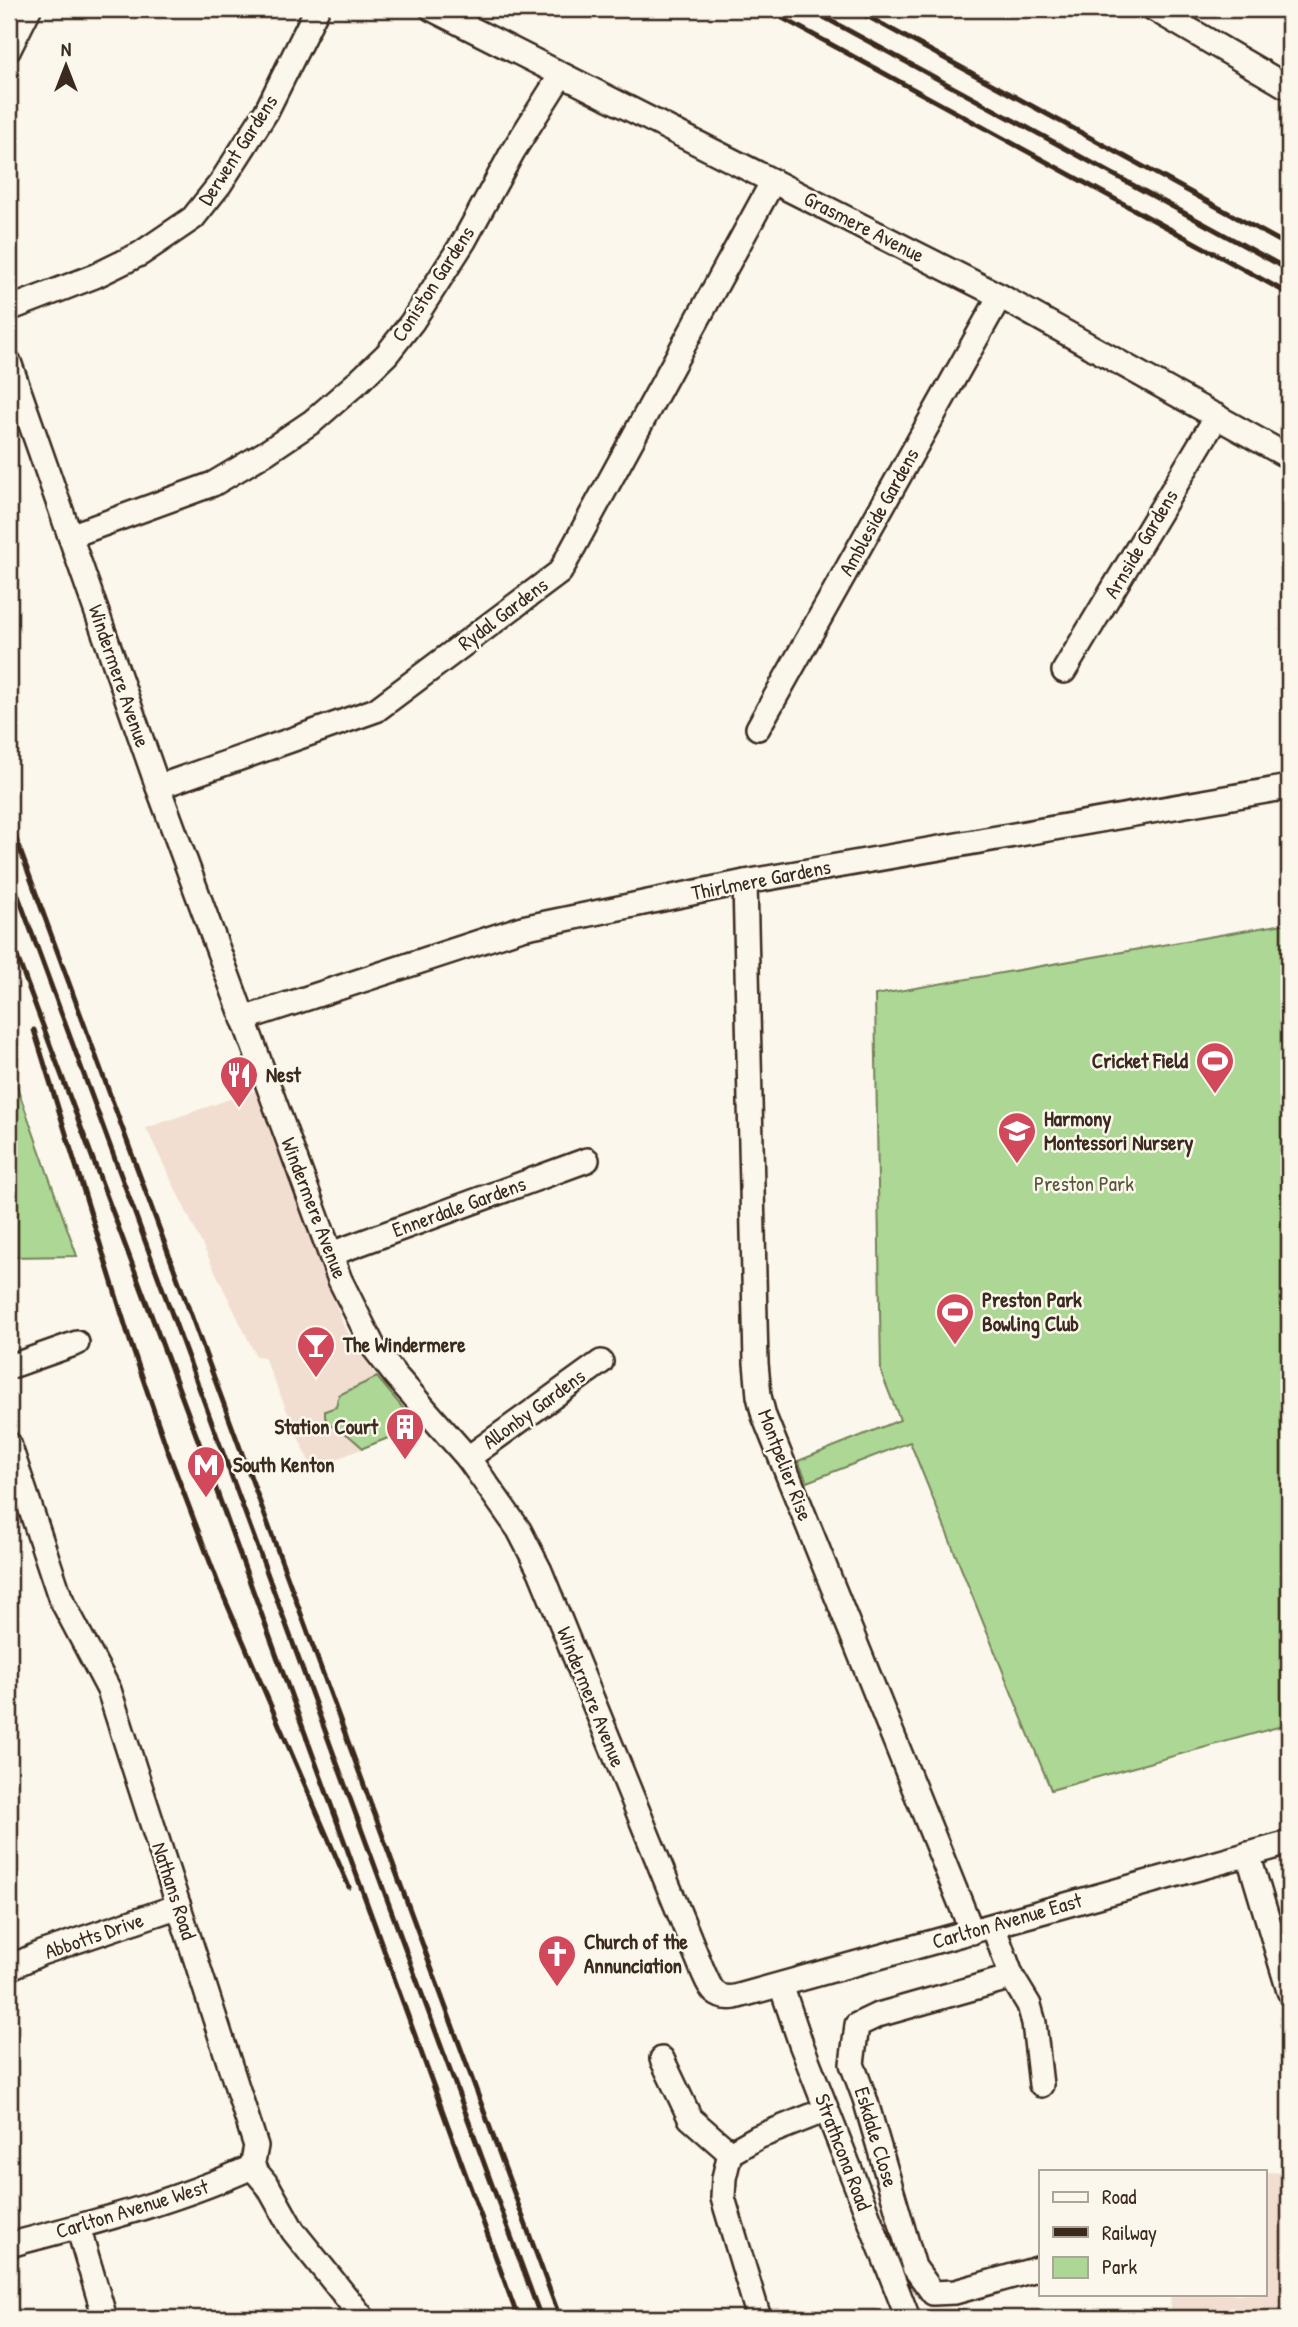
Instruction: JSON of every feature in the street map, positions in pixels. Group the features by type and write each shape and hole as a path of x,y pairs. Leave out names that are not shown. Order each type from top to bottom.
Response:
{"street":[{"path":"9,49 29,9"},
{"name":"Derwent Gardens","path":"9,309 95,276 140,254 193,218 220,184 266,112 317,9"},
{"name":"Grasmere Avenue","path":"432,9 1000,296 1289,457"},
{"path":"1161,11 1286,86"},
{"name":"Coniston Gardens","path":"70,536 213,484 267,453 313,421 359,382 387,354 412,323 464,241 513,151 561,75"},
{"name":"Rydal Gardens","path":"158,787 376,709 560,572 773,181"},
{"name":"Ambleside Gardens","path":"758,728 1000,296"},
{"name":"Windermere Avenue","path":"9,362 158,787 353,1309 374,1348 395,1376 468,1458 505,1508 540,1571 709,1986 714,1993 724,1998"},
{"name":"Arnside Gardens","path":"1064,671 1217,416"},
{"name":"Thirlmere Gardens","path":"243,1019 522,928 745,882 1289,787"},
{"name":"Montpelier Rise","path":"745,882 758,1396 764,1416 983,1929 1029,2005 1034,2023 1041,2085"},
{"name":"Ennerdale Gardens","path":"331,1254 587,1160"},
{"path":"9,1367 77,1343"},
{"name":"Allonby Gardens","path":"468,1458 601,1362"},
{"name":"Nathans Road","path":"9,1444 60,1597 109,1690 256,2146 252,2167"},
{"name":"Carlton Avenue East","path":"724,1998 781,1985 1289,1843"},
{"path":"1248,1854 1289,1991"},
{"name":"Abbotts Drive","path":"9,1968 41,1953 179,1906"},
{"name":"Eskdale Close","path":"1012,1977 878,2015 856,2025 852,2064 866,2099 914,2267 933,2293 955,2292 1039,2269"},
{"name":"Strathcona Road","path":"781,1985 826,2110 908,2318"},
{"path":"662,2059 690,2118 730,2153"},
{"path":"759,2318 723,2198 730,2153 758,2137 826,2110"},
{"path":"252,2167 268,2186 293,2231 363,2318"},
{"name":"Carlton Avenue West","path":"9,2245 78,2227 214,2184 252,2167"},
{"path":"78,2227 104,2318"}],"shaded area":[{"path":"256,1090 344,1327 377,1377 418,1426 312,1469 264,1357 256,1356 146,1128"},
{"path":"1266,2172 1289,2173 1289,2318 1172,2318 1170,2296 1266,2296"}],"green space":[{"name":"Preston Park","path":"1289,923 1289,1724 1051,1790 910,1442 807,1482 798,1461 900,1420 881,1372 875,995"},
{"path":"9,1064 77,1256 9,1257"},
{"path":"377,1377 418,1426 363,1448 348,1435 328,1424 325,1411 336,1407 339,1395"}],"railway":[{"path":"766,9 1289,294"},
{"path":"809,9 1289,270"},
{"path":"854,9 1289,246"},
{"path":"9,820 560,2318"},
{"path":"9,871 541,2318"},
{"path":"9,935 201,1448 518,2318"},
{"path":"34,1030 131,1344 167,1449 218,1583 349,1887"}],"place":[{"name":"Cricket Field","path":"1215,1095"},
{"name":"Nest","path":"239,1109"},
{"name":"Harmony Montessori Nursery","path":"1017,1165"},
{"name":"Preston Park Bowling Club","path":"955,1346"},
{"name":"The Windermere","path":"316,1379"},
{"name":"Station Court","path":"405,1461"},
{"name":"South Kenton","path":"206,1499"},
{"name":"Church of the Annunciation","path":"557,1988"}]}
